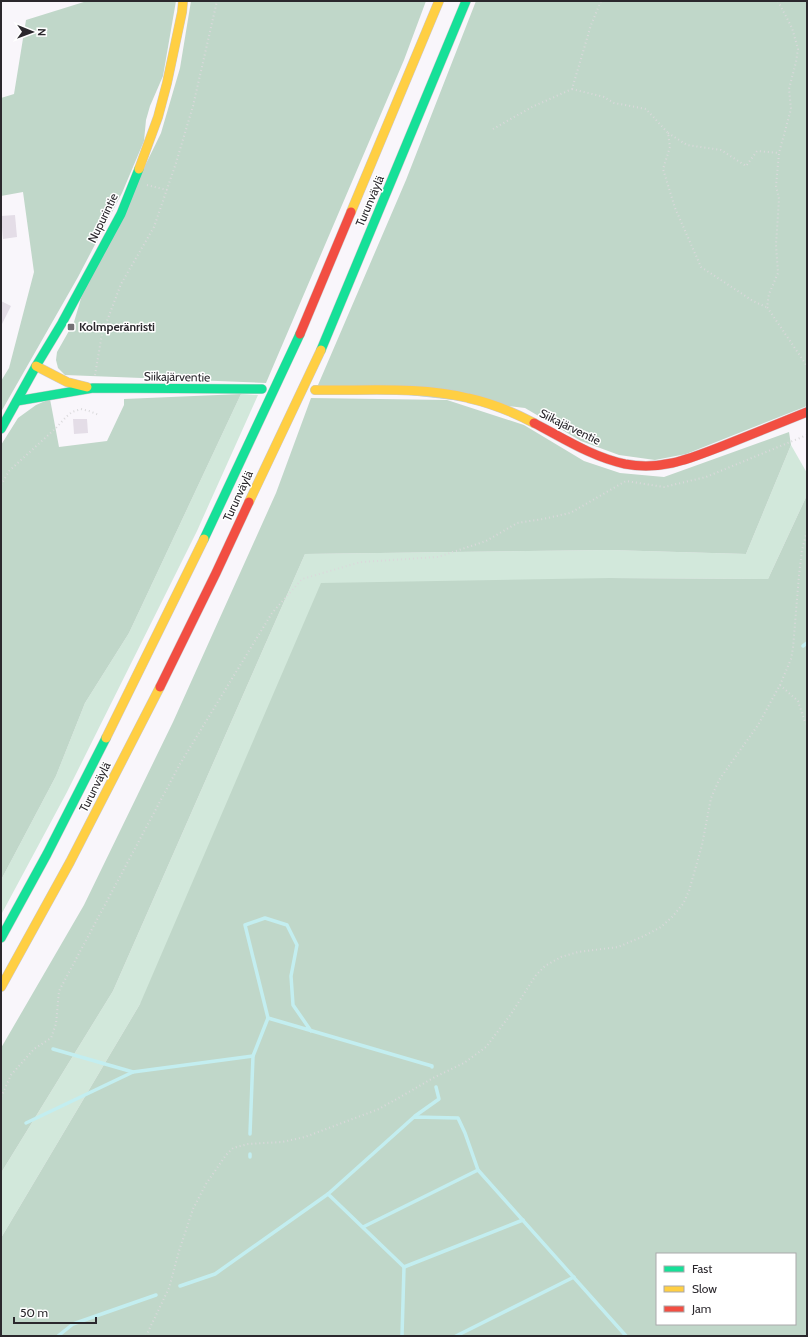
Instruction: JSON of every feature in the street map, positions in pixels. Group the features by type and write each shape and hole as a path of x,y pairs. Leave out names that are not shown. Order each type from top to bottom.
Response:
{"main road":[{"name":"Nupurintie","path":"1,429 62,323 121,214 149,143 167,83 183,1"},
{"name":"Turunväylä","path":"1,938 47,854 117,717 208,530 304,326 439,1"},
{"name":"Turunväylä","path":"1,987 70,862 140,727 216,573 329,332 466,1"},
{"path":"36,366 67,382 93,388"},
{"path":"17,401 93,388"},
{"name":"Siikajärventie","path":"93,388 262,389"},
{"name":"Siikajärventie","path":"315,390 412,391 470,398 498,406 610,460 626,464 646,466 662,466 687,460 807,412"}],"path":[{"path":"93,388 102,334 107,320 121,284 154,227 167,190 193,106 216,1"},
{"path":"572,89 591,25 601,1"},
{"path":"766,307 769,294 778,273 776,245 779,199 776,186 779,153 791,109 789,89 798,50 792,28 778,1"},
{"path":"493,129 532,107 572,89 604,97 614,103 646,109 668,133 687,145 722,150 746,166 757,151 779,153"},
{"path":"668,133 670,147 663,169 675,208 701,267 753,301 766,307 807,366"},
{"path":"134,181 167,190"},
{"path":"1,485 9,471 56,428 66,416 72,412 81,410 99,415"},
{"path":"1,1097 12,1075 20,1064 34,1049 50,1038 56,1024 59,991 180,764 272,613 302,579 361,562 438,556 486,540 517,523 570,513 626,481 664,487 706,477 807,436"},
{"path":"146,1336 169,1288 179,1251 194,1209 206,1184 226,1154 233,1148 248,1144 282,1142 305,1137 379,1109 435,1077 464,1063 486,1048 511,1014 536,975 545,966 561,957 578,952 618,947 650,933 672,917 683,904 689,891 702,845 711,798 719,780 758,725 780,685 791,659 802,550 807,531"},
{"path":"780,685 798,701 807,724"}],"green space":[{"path":"87,1 176,1 163,76 150,106 146,120 144,141 122,193 78,277 1,412 1,381 9,368 34,272 23,192 1,196 1,98 14,94 26,20"},
{"path":"191,1 426,1 404,60 266,383 65,375 58,368 56,360 57,352 74,322 82,295 161,133 180,68"},
{"path":"476,1 807,1 807,406 686,454 655,460 619,455 581,441 525,408 318,385 406,180"},
{"path":"241,394 258,395 197,531 67,792 1,915 1,880 56,776 85,703 129,633"},
{"path":"241,394 129,633 85,703 56,776 1,880 1,445 18,418 36,405 50,399 59,447 107,441 124,405 124,399"},
{"path":"311,398 447,400 524,425 584,461 620,473 664,477 789,432 791,445 746,554 609,550 305,554 113,991 1,1173 1,1048 84,905 173,722 276,493"},
{"path":"791,445 807,473 807,495 768,579 610,578 140,1004 1,1238 1,1173 113,991 305,554 609,550 746,554"},
{"path":"807,495 807,1336 1,1336 1,1238 140,1004 321,583 610,578 768,579"}],"building":[{"path":"15,215 17,237 3,239 1,216"},
{"path":"1,301 11,306 1,326"},
{"path":"73,419 87,419 88,433 74,434"}],"waterway":[{"path":"803,646 807,643"},
{"path":"311,1031 293,1005 291,976 297,945 287,925 265,918 245,925 268,1018 432,1066 432,1067"},
{"path":"250,1134 253,1056 268,1018"},
{"path":"53,1049 133,1072 253,1056"},
{"path":"26,1123 133,1072"},
{"path":"415,1116 439,1099 436,1087"},
{"path":"402,1336 404,1267 328,1194 414,1117 458,1118 478,1170 626,1336"},
{"path":"363,1227 478,1170"},
{"path":"180,1286 215,1274 328,1194"},
{"path":"404,1267 523,1220"},
{"path":"456,1336 574,1277"},
{"path":"58,1336 73,1324 156,1295"}],"traffic: fast":[{"path":"321,350 466,1"},
{"path":"1,429 62,323 121,214 139,169"},
{"path":"204,539 300,334"},
{"path":"17,401 93,388 262,389"},
{"path":"1,938 47,854 106,738"}],"traffic: slow":[{"path":"139,169 158,117 167,83 183,1"},
{"path":"351,212 439,1"},
{"path":"249,502 321,350"},
{"path":"36,366 67,382 87,387"},
{"path":"315,390 411,390 449,394 493,405 534,423"},
{"path":"106,738 204,539"},
{"path":"1,987 70,862 160,687"}],"traffic: jam":[{"path":"300,334 351,212"},
{"path":"534,423 601,457 625,464 652,466 688,459 807,412"},
{"path":"160,687 249,502"}],"place":[{"name":"Kolmperänristi","path":"71,327"}]}
